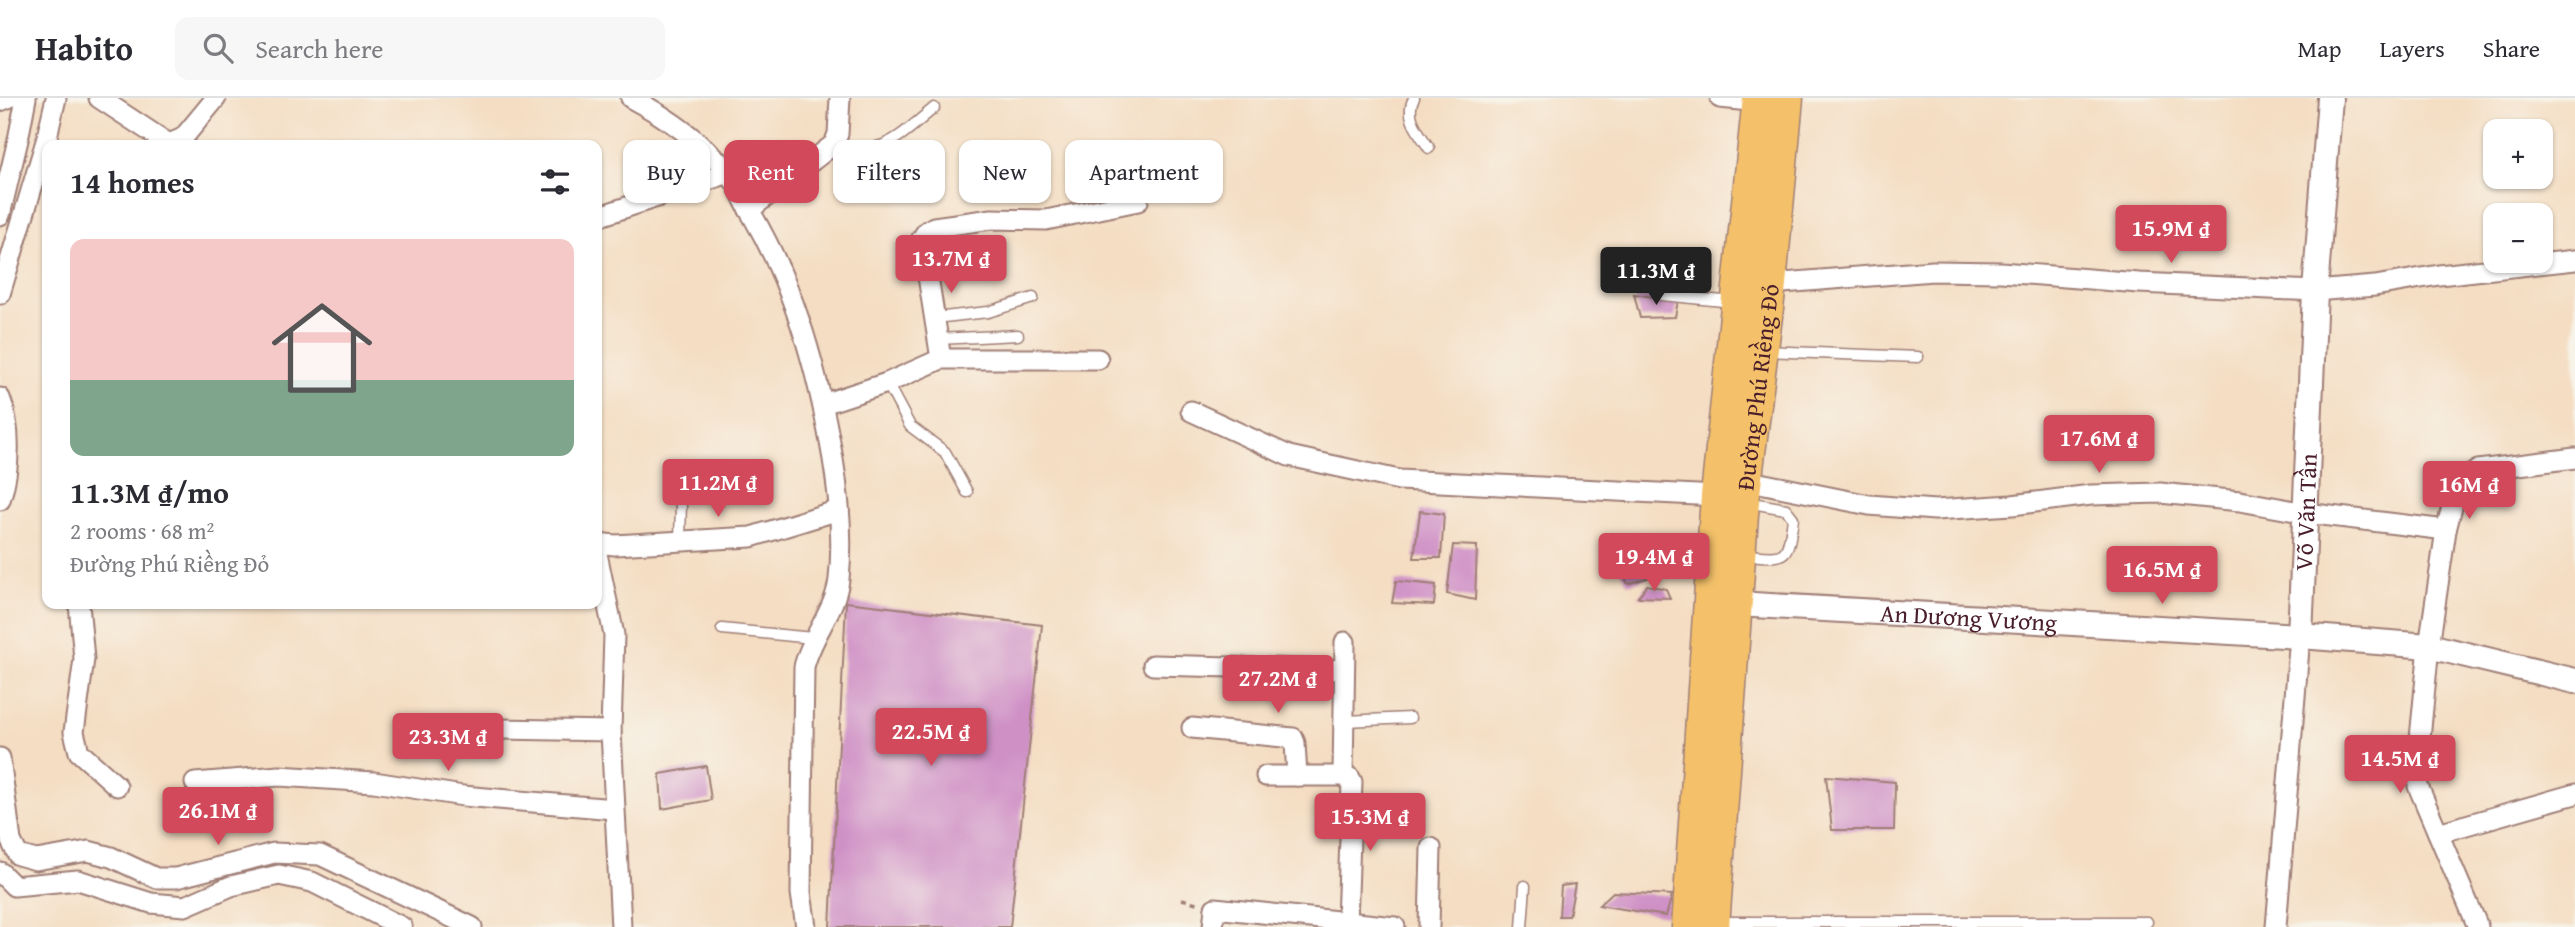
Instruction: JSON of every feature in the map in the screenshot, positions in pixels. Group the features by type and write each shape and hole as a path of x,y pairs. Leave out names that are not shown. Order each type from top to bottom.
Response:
{"main road":[{"name":"Đường Phú Riềng Đỏ","path":"1704,925 1724,603 1735,492 1762,351 1770,284 1768,99"},
{"name":"Đường Phú Riềng Đỏ","path":"1724,603 1739,555 1735,492 1737,302 1768,99"}],"street":[{"path":"0,101 8,98"},
{"path":"0,215 26,98"},
{"path":"46,140 56,98"},
{"path":"99,98 163,140"},
{"path":"178,140 183,138 216,98"},
{"path":"631,98 668,118 724,168"},
{"path":"836,140 840,98"},
{"path":"1720,98 1768,99"},
{"name":"Võ Văn Tần","path":"2276,927 2300,636 2315,291 2330,98"},
{"path":"750,210 833,145"},
{"path":"0,294 42,154"},
{"path":"602,215 724,175"},
{"path":"746,203 770,244 812,354 835,467 839,510 842,551 839,583 830,607 813,638 804,667 801,893 806,927"},
{"path":"939,349 922,238 927,231 934,227 992,219 1045,220 1128,203"},
{"path":"1770,284 1933,271 2001,272 2139,283 2315,291 2375,286 2439,275 2575,260"},
{"path":"823,404 887,383 939,349 1098,359"},
{"path":"0,398 4,409 8,451 0,500"},
{"path":"1191,411 1289,456 1399,480 1735,492 1935,510 2012,505 2091,495 2160,493 2241,501 2306,513 2446,530"},
{"path":"2478,927 2418,786 2417,769 2429,646 2446,530 2458,485 2478,470 2575,458"},
{"path":"602,544 751,537 839,510"},
{"path":"602,578 614,635 611,731 621,927"},
{"name":"An Dương Vương","path":"1724,603 2300,636 2429,646 2575,681"},
{"path":"79,609 84,659 74,732 79,752 117,786"},
{"path":"1343,776 1345,642"},
{"path":"1153,665 1344,670"},
{"path":"1192,728 1293,738 1297,776"},
{"path":"497,729 611,731"},
{"path":"0,758 11,841 18,855 36,860 88,850 111,857 156,878 176,878 274,853 320,855 472,927"},
{"path":"195,783 279,776 360,781 463,796 614,809"},
{"path":"1266,776 1343,776 1352,782 1347,922"},
{"path":"2438,833 2575,794"},
{"path":"1429,927 1431,848"},
{"path":"0,872 14,886 78,880 151,903 184,906 231,886 279,875 312,882 402,927"},
{"path":"346,899 362,873"},
{"path":"1214,917 1347,922 1395,927"}],"lane":[{"path":"1414,98 1409,113 1429,148"},
{"path":"896,140 934,108"},
{"path":"1662,295 1737,302"},
{"path":"935,318 988,312 1032,298"},
{"path":"939,349 1018,335"},
{"path":"1762,351 1918,358"},
{"path":"887,383 910,426 945,452 967,492"},
{"path":"674,468 681,501 680,541"},
{"path":"1735,492 1786,509 1793,518 1789,549 1784,554 1739,555"},
{"path":"722,629 813,638"},
{"path":"1345,721 1410,718"},
{"path":"1522,927 1525,886"},
{"path":"1704,925 1862,920 2147,922"}],"building":[{"path":"1634,294 1678,301 1675,317 1640,318"},
{"path":"1420,511 1444,514 1441,558 1414,558"},
{"path":"1453,545 1477,546 1475,600 1447,594"},
{"path":"1668,549 1688,558 1690,577 1661,565"},
{"path":"1648,566 1650,577 1628,584 1621,570"},
{"path":"1396,581 1436,585 1434,605 1392,603"},
{"path":"1647,585 1666,589 1670,598 1638,597"},
{"path":"846,602 1042,625 1010,927 830,927"},
{"path":"706,766 711,800 662,809 660,774"},
{"path":"1826,776 1895,782 1894,830 1832,830"},
{"path":"1575,884 1569,916 1559,916 1561,886"},
{"path":"1613,892 1672,895 1666,916 1599,905"}]}
